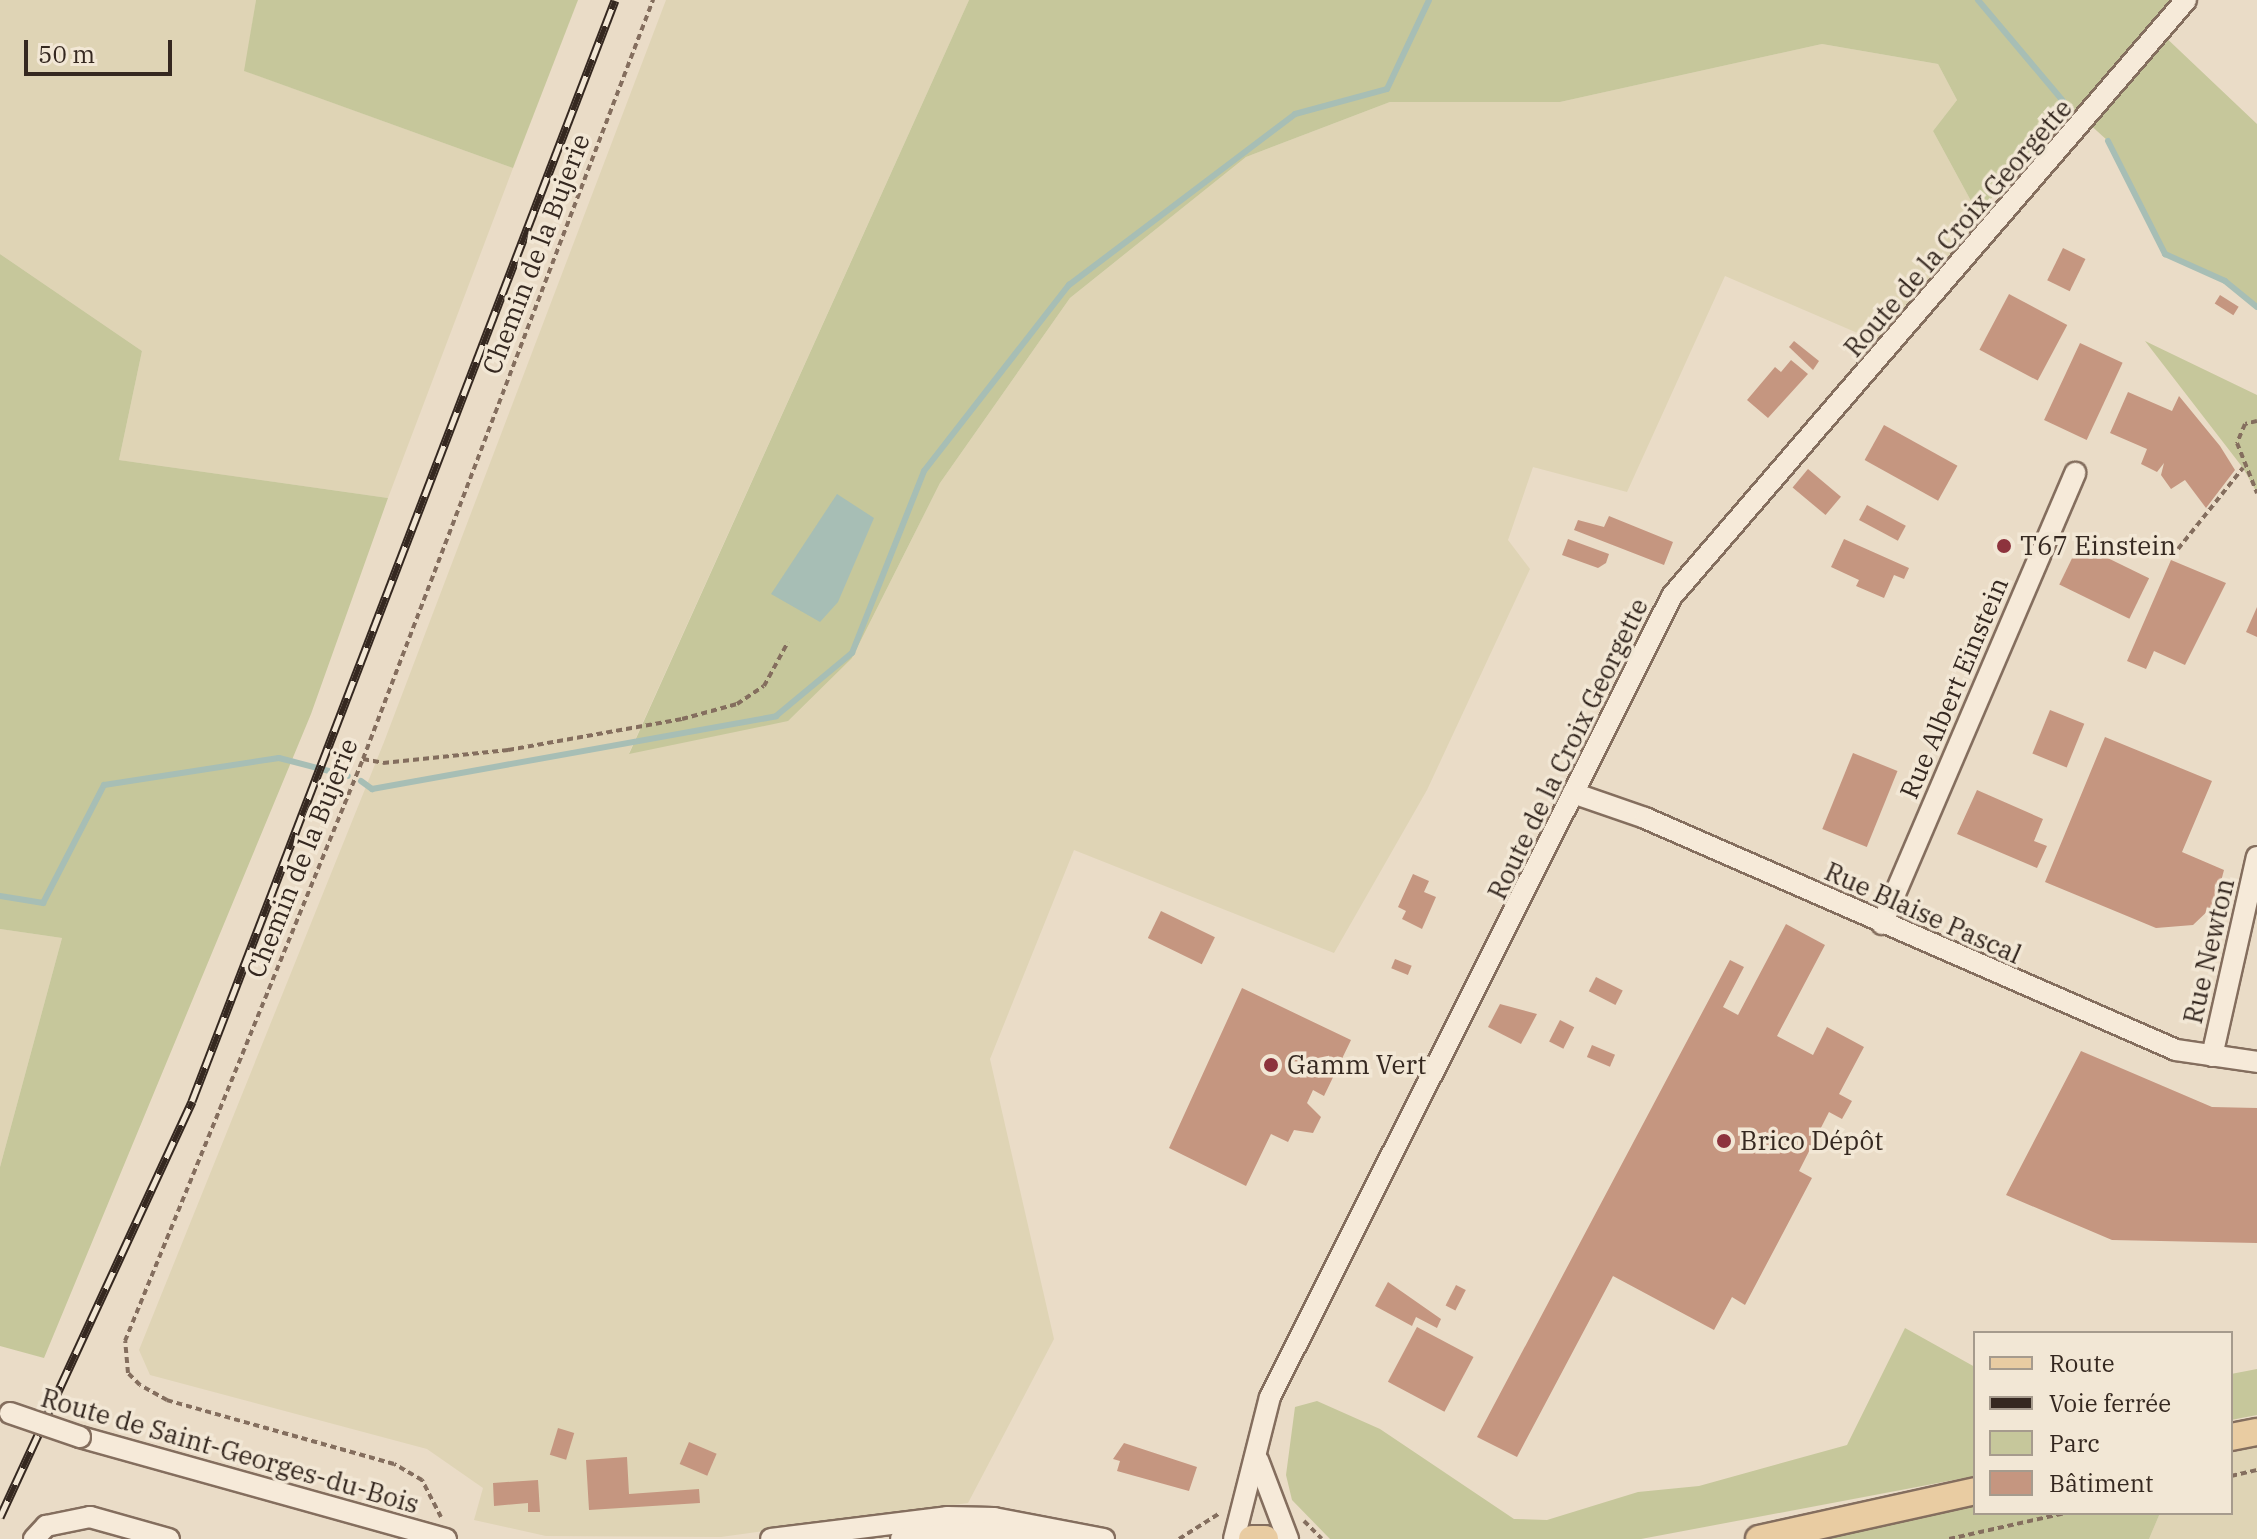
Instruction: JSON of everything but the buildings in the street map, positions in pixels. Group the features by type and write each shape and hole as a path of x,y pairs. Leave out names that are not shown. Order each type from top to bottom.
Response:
{"main road":[{"path":"2233,1437 2257,1432"},
{"path":"1759,1539 1973,1491"},
{"path":"1252,1539 1265,1539"}],"street":[{"name":"Route de la Croix Georgette","path":"1234,1539 1277,1384 1672,596 2186,0"},
{"name":"Rue Albert Einstein","path":"1882,924 2075,473"},
{"name":"Rue Blaise Pascal","path":"1573,793 2176,1050 2257,1062"},
{"name":"Rue Newton","path":"2212,1056 2257,857"},
{"name":"Route de Saint-Georges-du-Bois","path":"5,1411 80,1437 446,1539"},
{"path":"1258,1460 1288,1539"},
{"path":"34,1539 46,1526 90,1517 169,1539"},
{"path":"771,1539 858,1523 962,1517 1104,1539"},
{"path":"901,1539 937,1536 1049,1539"}],"path":[{"name":"Chemin de la Bujerie","path":"446,1539 440,1509 422,1480 394,1464 167,1400 140,1385 124,1359 131,1315 363,759 653,0"},
{"path":"2257,421 2245,424 2237,443 2243,468 2257,493"},
{"path":"2178,549 2243,468"},
{"path":"363,759 383,763 508,750 682,719 737,704 764,686 788,642"},
{"path":"2233,1476 2257,1470"},
{"path":"1179,1539 1224,1509"},
{"path":"1949,1539 2056,1515"}],"shaded area":[{"path":"0,0 256,0 245,71 513,168 388,498 119,460 142,351 0,254"},
{"path":"666,0 969,0 629,753 852,658 940,483 1070,298 1246,157 1390,102 1560,102 1822,44 1938,64 1957,100 1933,131 1977,212 1972,253 1890,347 1725,276 1627,492 1533,467 1508,540 1530,569 1427,790 1334,953 1074,850 990,1059 1054,1339 968,1503 721,1537 546,1536 474,1520 483,1488 427,1449 150,1375 139,1350 384,742"},
{"path":"837,494 874,518 838,602 820,622 771,594"},
{"path":"0,929 62,938 0,1167"},
{"path":"2257,1432 2257,1539 2149,1539 2159,1515 2233,1515 2233,1437"}],"green space":[{"path":"256,0 578,0 513,168 244,71"},
{"path":"969,0 2183,0 2160,32 2257,124 2257,307 2225,281 2165,254 2108,141 2086,121 2054,158 2043,149 1977,212 1933,131 1957,100 1938,64 1822,44 1560,102 1390,102 1246,157 1070,298 940,483 852,658 788,721 629,754"},
{"path":"0,254 142,351 119,460 388,498 311,714 44,1358 0,1346 0,1167 62,938 0,929"},
{"path":"2145,341 2257,395 2257,493 2243,468"},
{"path":"1905,1328 1973,1366 1973,1476 1641,1539 1330,1539 1292,1500 1286,1475 1295,1407 1317,1401 1380,1429 1514,1519 1547,1520 1638,1492 1699,1486 1847,1445"},
{"path":"2257,1369 2257,1415 2233,1420 2233,1374"},
{"path":"1973,1492 1973,1515 2159,1515 2149,1539 1795,1539"}],"waterway":[{"path":"361,781 372,789 776,716 852,653 924,471 1069,285 1295,114 1387,89 1429,0"},
{"path":"1978,0 2063,101"},
{"path":"2108,141 2165,254 2225,281 2257,307"},
{"path":"0,896 43,903 104,785 279,758 348,776"}],"railway":[{"path":"0,1517 192,1101 615,0"}],"place":[{"name":"T67 Einstein","path":"2004,546"},
{"name":"Gamm Vert","path":"1271,1065"},
{"name":"Brico Dépôt","path":"1724,1141"}]}
